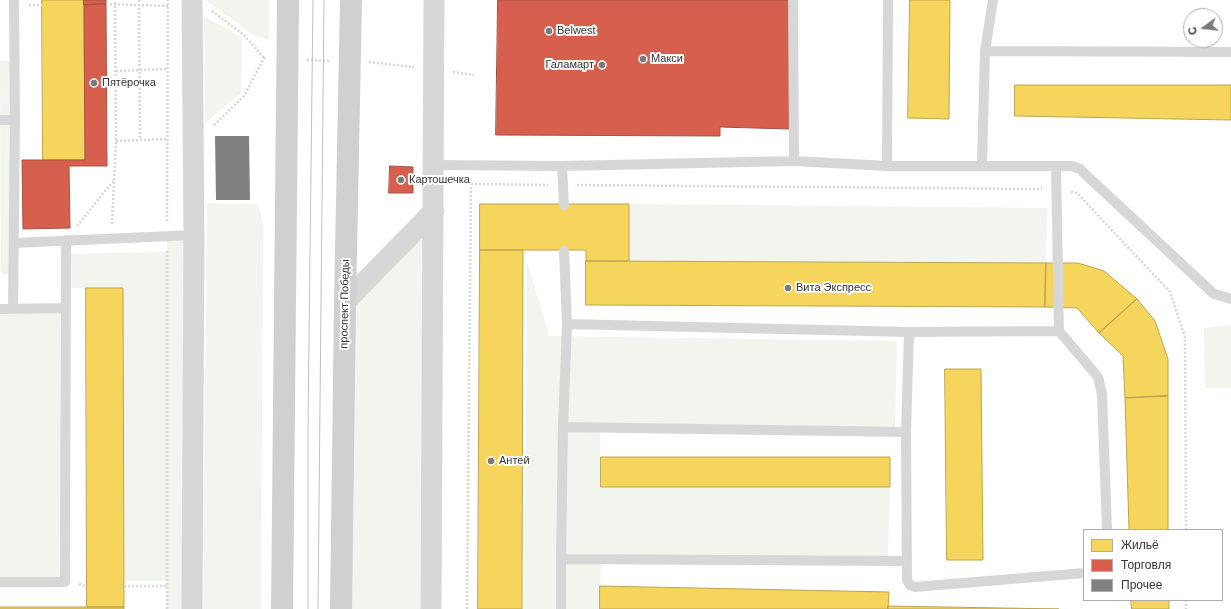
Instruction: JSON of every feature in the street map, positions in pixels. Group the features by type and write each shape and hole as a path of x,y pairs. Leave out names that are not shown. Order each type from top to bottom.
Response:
{"main road":[{"path":"282,609 283,426 288,228 288,0"},
{"name":"проспект Победы","path":"341,609 351,0"}],"street":[{"path":"192,0 194,235 192,609"},
{"path":"431,609 434,0"},
{"path":"345,302 434,211"}],"lane":[{"path":"13,309 15,120 14,0"},
{"path":"793,0 794,161"},
{"path":"887,166 888,0"},
{"path":"982,165 985,51 993,0"},
{"path":"985,51 1231,52"},
{"path":"0,120 15,120"},
{"path":"434,165 562,166 794,161 887,166 1072,166 1080,169 1214,294 1231,299"},
{"path":"562,166 564,205"},
{"path":"1056,166 1059,331 1098,377 1102,394 1107,529"},
{"path":"14,242 194,235"},
{"path":"0,582 64,582 66,240"},
{"path":"561,609 566,324 564,251"},
{"path":"0,309 66,308"},
{"path":"566,324 908,332 1059,331"},
{"path":"908,332 906,432 907,580 915,587 1083,573"},
{"path":"563,427 906,432"},
{"path":"562,559 907,561"}],"path":[{"path":"111,239 116,141 115,0"},
{"path":"139,0 140,140"},
{"path":"167,609 168,0"},
{"path":"106,4 115,6 168,6"},
{"path":"211,10 244,35 264,58 350,61 474,75"},
{"path":"167,133 206,133 244,96 264,58"},
{"path":"116,71 168,69"},
{"path":"116,141 167,139"},
{"path":"66,240 114,179"},
{"path":"467,609 471,184 1057,189 1077,193 1170,292 1185,337 1186,529"},
{"path":"124,586 167,586"}],"shaded area":[{"path":"206,0 269,0 269,40 253,35"},
{"path":"204,16 242,38 241,93 205,123"},
{"path":"0,61 10,61 11,274 1,274 1,302"},
{"path":"207,203 258,204 263,222 261,609 203,609"},
{"path":"629,204 1047,208 1046,263 629,261"},
{"path":"434,211 431,609 341,609 345,302"},
{"path":"194,235 192,609 167,609 167,581 124,581 123,288 69,288 69,254 167,252 167,236"},
{"path":"527,261 549,336 897,341 895,429 600,424 601,487 890,487 888,557 601,557 600,609 524,609"},
{"path":"0,313 60,313 62,577 0,578"},
{"path":"1231,325 1231,388 1205,388 1204,328"}],"building: Жильё":[{"path":"42,0 84,0 85,160 43,160"},
{"path":"910,0 950,0 949,119 908,118"},
{"path":"1015,85 1231,85 1231,120 1015,116"},
{"path":"480,204 629,204 629,261 586,261 586,250 480,250"},
{"path":"480,250 523,250 522,609 478,609"},
{"path":"586,261 1046,263 1045,307 586,305"},
{"path":"1046,263 1078,263 1104,271 1137,299 1099,333 1077,308 1045,307"},
{"path":"86,288 123,288 124,607 87,607"},
{"path":"1137,299 1155,321 1168,359 1168,396 1125,398 1123,356 1099,333"},
{"path":"945,369 981,369 983,560 947,560"},
{"path":"1168,396 1168,529 1129,529 1125,398"},
{"path":"601,457 890,457 890,487 601,487"},
{"path":"600,586 889,592 888,609 600,609"},
{"path":"1131,601 1169,601 1169,609 1132,609"},
{"path":"888,606 1059,609 888,609"},
{"path":"0,607 124,607 124,609 0,609"}],"building: Торговля":[{"path":"84,0 106,0 106,4 84,5"},
{"name":"Макси","path":"498,0 789,0 789,129 720,127 720,136 496,135"},
{"path":"106,4 107,166 69,166 70,228 23,229 22,160 85,160 84,5"},
{"name":"Картошечка","path":"390,166 413,167 413,193 389,193"}],"building: Прочее":[{"path":"215,136 249,136 250,200 216,200"}],"tram line":[{"path":"308,609 308,425 313,0"},
{"path":"318,609 324,0"}],"place":[{"name":"Belwest","path":"549,31"},
{"name":"Макси","path":"643,59"},
{"name":"Галамарт","path":"602,65"},
{"name":"Пятёрочка","path":"94,83"},
{"name":"Картошечка","path":"401,180"},
{"name":"Вита Экспресс","path":"788,288"},
{"name":"Антей","path":"491,461"}]}
